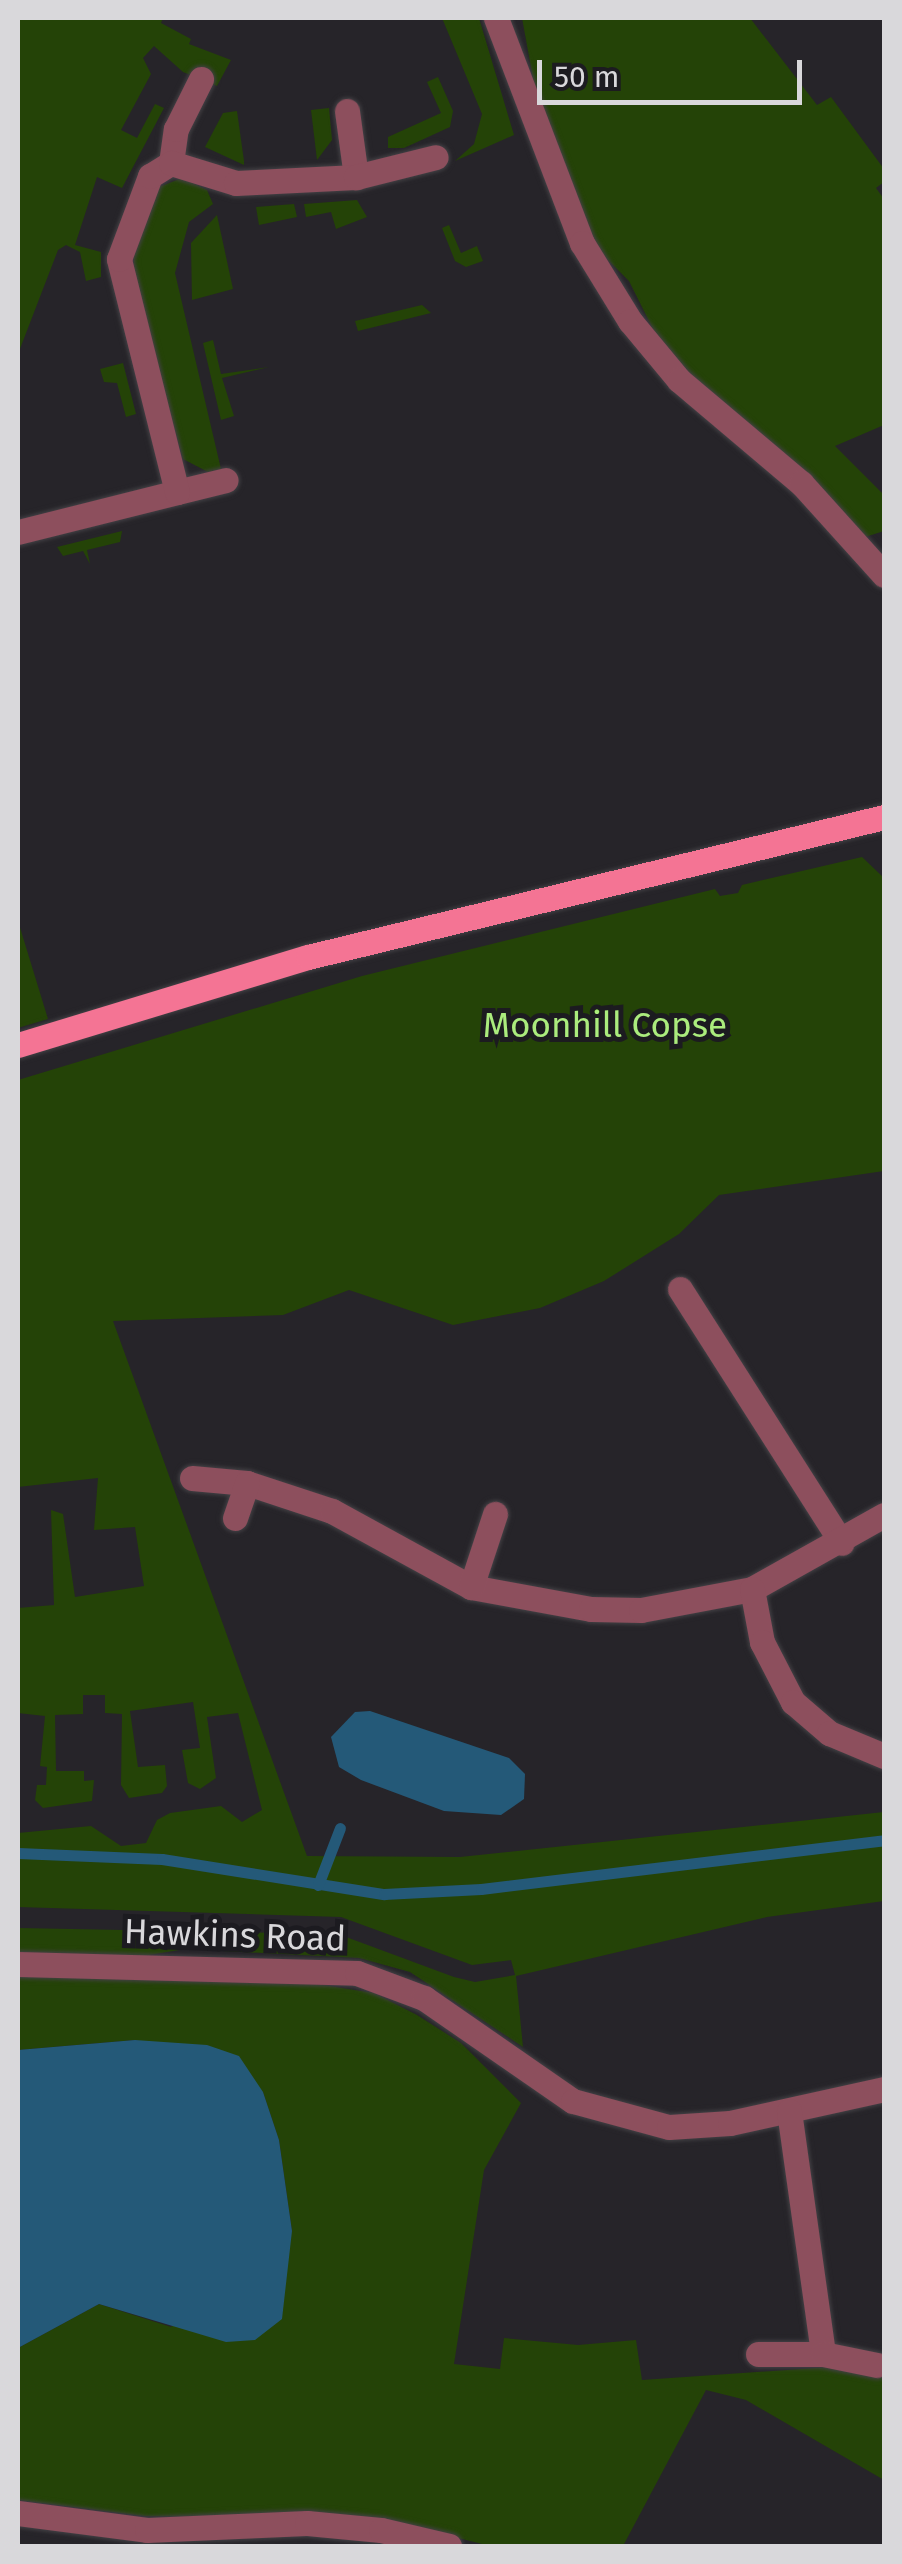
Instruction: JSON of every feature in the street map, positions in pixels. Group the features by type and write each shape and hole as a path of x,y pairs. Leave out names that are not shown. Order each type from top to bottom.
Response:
{"main road":[{"path":"18,1045 308,957 884,817"}],"street":[{"path":"496,18 582,243 630,320 680,380 800,483 884,575"},
{"path":"171,163 176,129 201,80"},
{"path":"347,111 356,176"},
{"path":"177,492 119,259 136,202 150,176 171,163 236,183 356,176 436,157"},
{"path":"18,532 226,480"},
{"path":"680,1289 842,1542"},
{"path":"192,1478 247,1483 332,1510 471,1587 608,1610 752,1589 842,1542 884,1515"},
{"path":"235,1518 247,1483"},
{"path":"471,1587 494,1514"},
{"path":"752,1589 762,1642 794,1702 829,1733 884,1756"},
{"name":"Hawkins Road","path":"18,1964 357,1973 424,1998 545,2086 628,2120 697,2128 884,2090"},
{"path":"789,2111 824,2354"},
{"path":"758,2354 824,2354 877,2365"},
{"path":"18,2514 148,2530 307,2523 380,2530 448,2546"}],"green space":[{"path":"18,18 163,18 161,23 191,39 189,44 231,60 217,86 183,72 154,46 143,58 151,74 121,130 137,138 155,104 164,108 122,188 97,177 75,245 101,252 101,277 86,281 80,252 66,245 58,250 18,354"},
{"path":"442,18 479,18 514,135 455,161 474,144 482,114"},
{"path":"522,18 750,18 817,105 831,97 884,169 884,182 876,188 884,199 884,425 835,446 884,495 884,531 862,538 661,345 629,281 590,242 535,89"},
{"path":"438,77 453,111 450,127 404,148 388,148 388,137 441,113 427,82"},
{"path":"329,108 332,140 317,160 311,110"},
{"path":"237,111 244,165 205,147 223,113"},
{"path":"182,178 207,190 213,204 189,222 175,273 221,469 208,472 183,459 134,281 134,249 159,187"},
{"path":"357,200 367,217 336,229 331,212 306,217 304,204"},
{"path":"294,204 297,217 259,225 256,207"},
{"path":"217,215 233,289 192,300 191,243"},
{"path":"449,225 461,253 477,246 483,261 466,267 455,261 442,228"},
{"path":"422,305 431,313 358,331 355,321"},
{"path":"213,340 221,374 269,367 222,378 234,416 221,420 203,343"},
{"path":"123,363 136,414 126,417 117,383 104,382 100,369"},
{"path":"122,531 120,542 87,550 90,564 83,551 63,556 57,547"},
{"name":"Moonhill Copse","path":"862,857 884,878 884,1171 719,1195 679,1234 604,1281 540,1308 453,1325 349,1290 283,1315 113,1321 307,1856 460,1857 884,1812 884,1901 767,1917 516,1976 523,2047 410,1972 359,1958 185,1949 137,1957 18,1955 18,1928 338,1934 475,1982 515,1975 511,1960 472,1965 341,1917 18,1907 18,1833 91,1826 121,1846 146,1843 157,1820 170,1813 221,1806 242,1822 262,1810 238,1713 207,1717 216,1778 200,1789 188,1783 182,1750 200,1748 193,1702 130,1711 138,1767 165,1765 167,1786 162,1793 129,1798 121,1785 122,1714 105,1713 105,1695 83,1695 83,1714 55,1715 56,1771 84,1771 84,1781 94,1780 92,1801 43,1808 35,1800 37,1785 46,1785 47,1767 40,1766 45,1716 18,1713 18,1608 54,1605 51,1510 63,1514 75,1597 144,1586 135,1527 94,1530 98,1478 18,1487 18,1080 362,976 715,889 720,896 738,893 742,885"},
{"path":"18,921 48,1019 18,1028"},
{"path":"18,1972 284,1979 374,1993 417,2015 461,2043 521,2103 484,2170 454,2364 500,2369 504,2338 578,2345 636,2340 642,2380 830,2367 884,2378 884,2480 746,2400 706,2390 623,2546 490,2546 387,2520 145,2516 18,2500 18,2348 99,2304 171,2327 292,2231 279,2140 263,2092 135,2040 18,2050"}],"water":[{"path":"370,1711 509,1758 525,1774 524,1799 501,1815 444,1811 361,1780 339,1767 331,1737 355,1712"},
{"path":"135,2040 207,2045 239,2056 263,2092 279,2140 292,2231 282,2319 255,2340 226,2342 99,2304 18,2348 18,2050"}],"waterway":[{"path":"318,1885 340,1828"},
{"path":"18,1853 162,1859 384,1894 481,1889 884,1840"}]}
